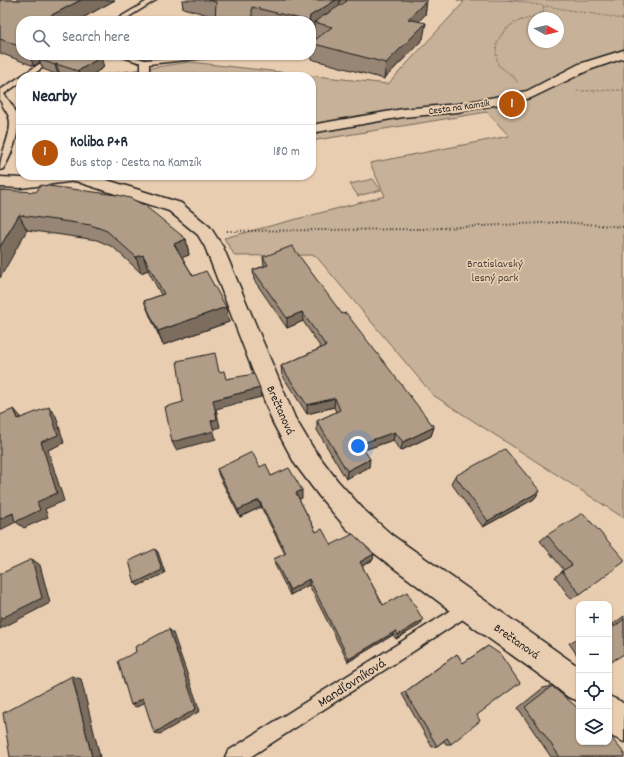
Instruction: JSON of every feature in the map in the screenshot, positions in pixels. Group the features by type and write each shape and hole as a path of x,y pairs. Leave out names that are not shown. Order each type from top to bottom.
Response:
{"street":[{"name":"Cesta na Kamzík","path":"316,128 403,113 458,108 531,94 584,67 624,54"},
{"name":"Brečtanová","path":"0,182 21,183 46,180"},
{"name":"Brečtanová","path":"91,180 174,207 204,231 214,247 285,423 304,456 328,488 355,519 383,544 576,684"},
{"path":"612,715 624,726"}],"lane":[{"path":"126,16 153,0"},
{"path":"32,72 50,60"},
{"path":"137,60 144,62 164,60"},
{"path":"144,62 145,72"},
{"path":"0,167 5,161 14,121 9,108 0,93 16,82"},
{"name":"Mandľovníková","path":"234,757 469,607"}],"path":[{"path":"510,0 624,19"},
{"path":"531,94 522,88 513,76 498,64 496,49 500,38 508,27 517,22 539,15 543,12 544,6"},
{"path":"204,231 413,229 561,222 624,226"}],"green space":[{"name":"Bratislavský lesný park","path":"457,0 624,0 624,518 433,395 315,255 235,256 224,238 385,196 370,163 509,136 487,112 316,140 316,76 388,84 464,2"},
{"name":"Bratislavský lesný park","path":"190,62 280,72 122,72"},
{"path":"373,179 381,190 358,196 350,184"}],"building":[{"path":"0,0 81,0 50,16 16,16 16,45 0,39"},
{"path":"208,0 336,0 310,16 289,16 252,7 252,16 215,16 216,2"},
{"path":"346,0 427,0 408,19 426,23 386,63 316,44 316,39 332,27 316,23 316,21 347,1"},
{"path":"42,60 96,60 78,71 56,64 55,65"},
{"path":"41,185 117,195 130,198 144,205 186,239 174,244 193,276 206,271 226,307 158,331 144,301 164,294 143,255 136,257 107,231 91,225 19,215 0,247 0,190 36,192"},
{"path":"292,246 342,314 346,313 434,427 403,442 395,432 360,444 370,459 347,471 317,421 340,410 335,398 307,405 281,366 326,346 302,312 287,318 253,270 268,265 263,257"},
{"path":"215,353 219,372 224,371 226,379 254,374 260,388 213,400 217,419 211,421 214,431 172,442 165,407 183,402 177,361"},
{"path":"49,407 58,435 41,442 57,493 37,502 40,510 15,522 13,513 0,519 0,415 14,409 18,419"},
{"path":"505,449 540,491 488,521 455,476"},
{"path":"252,452 260,467 266,464 271,476 289,468 302,490 296,493 316,532 322,529 331,545 353,534 374,554 360,562 383,605 407,592 423,620 398,635 396,631 349,659 309,579 290,590 274,559 286,553 259,500 238,510 217,469"},
{"path":"583,513 624,559 624,562 580,594 562,571 572,565 547,535"},
{"path":"155,549 162,570 135,583 129,561"},
{"path":"32,559 42,598 0,619 0,574"},
{"path":"624,619 624,654 612,661 612,624 614,627"},
{"path":"169,629 196,709 154,733 143,698 131,705 118,661 136,652 135,647"},
{"path":"488,646 500,654 520,683 477,715 480,721 451,744 447,738 437,746 405,692 457,654 463,663"},
{"path":"72,676 92,757 10,757 3,713"},
{"path":"552,686 576,706 576,745 612,745 612,739 624,753 624,757 560,757 525,707"}],"place":[{"name":"Koliba P+R","path":"512,104"}]}
